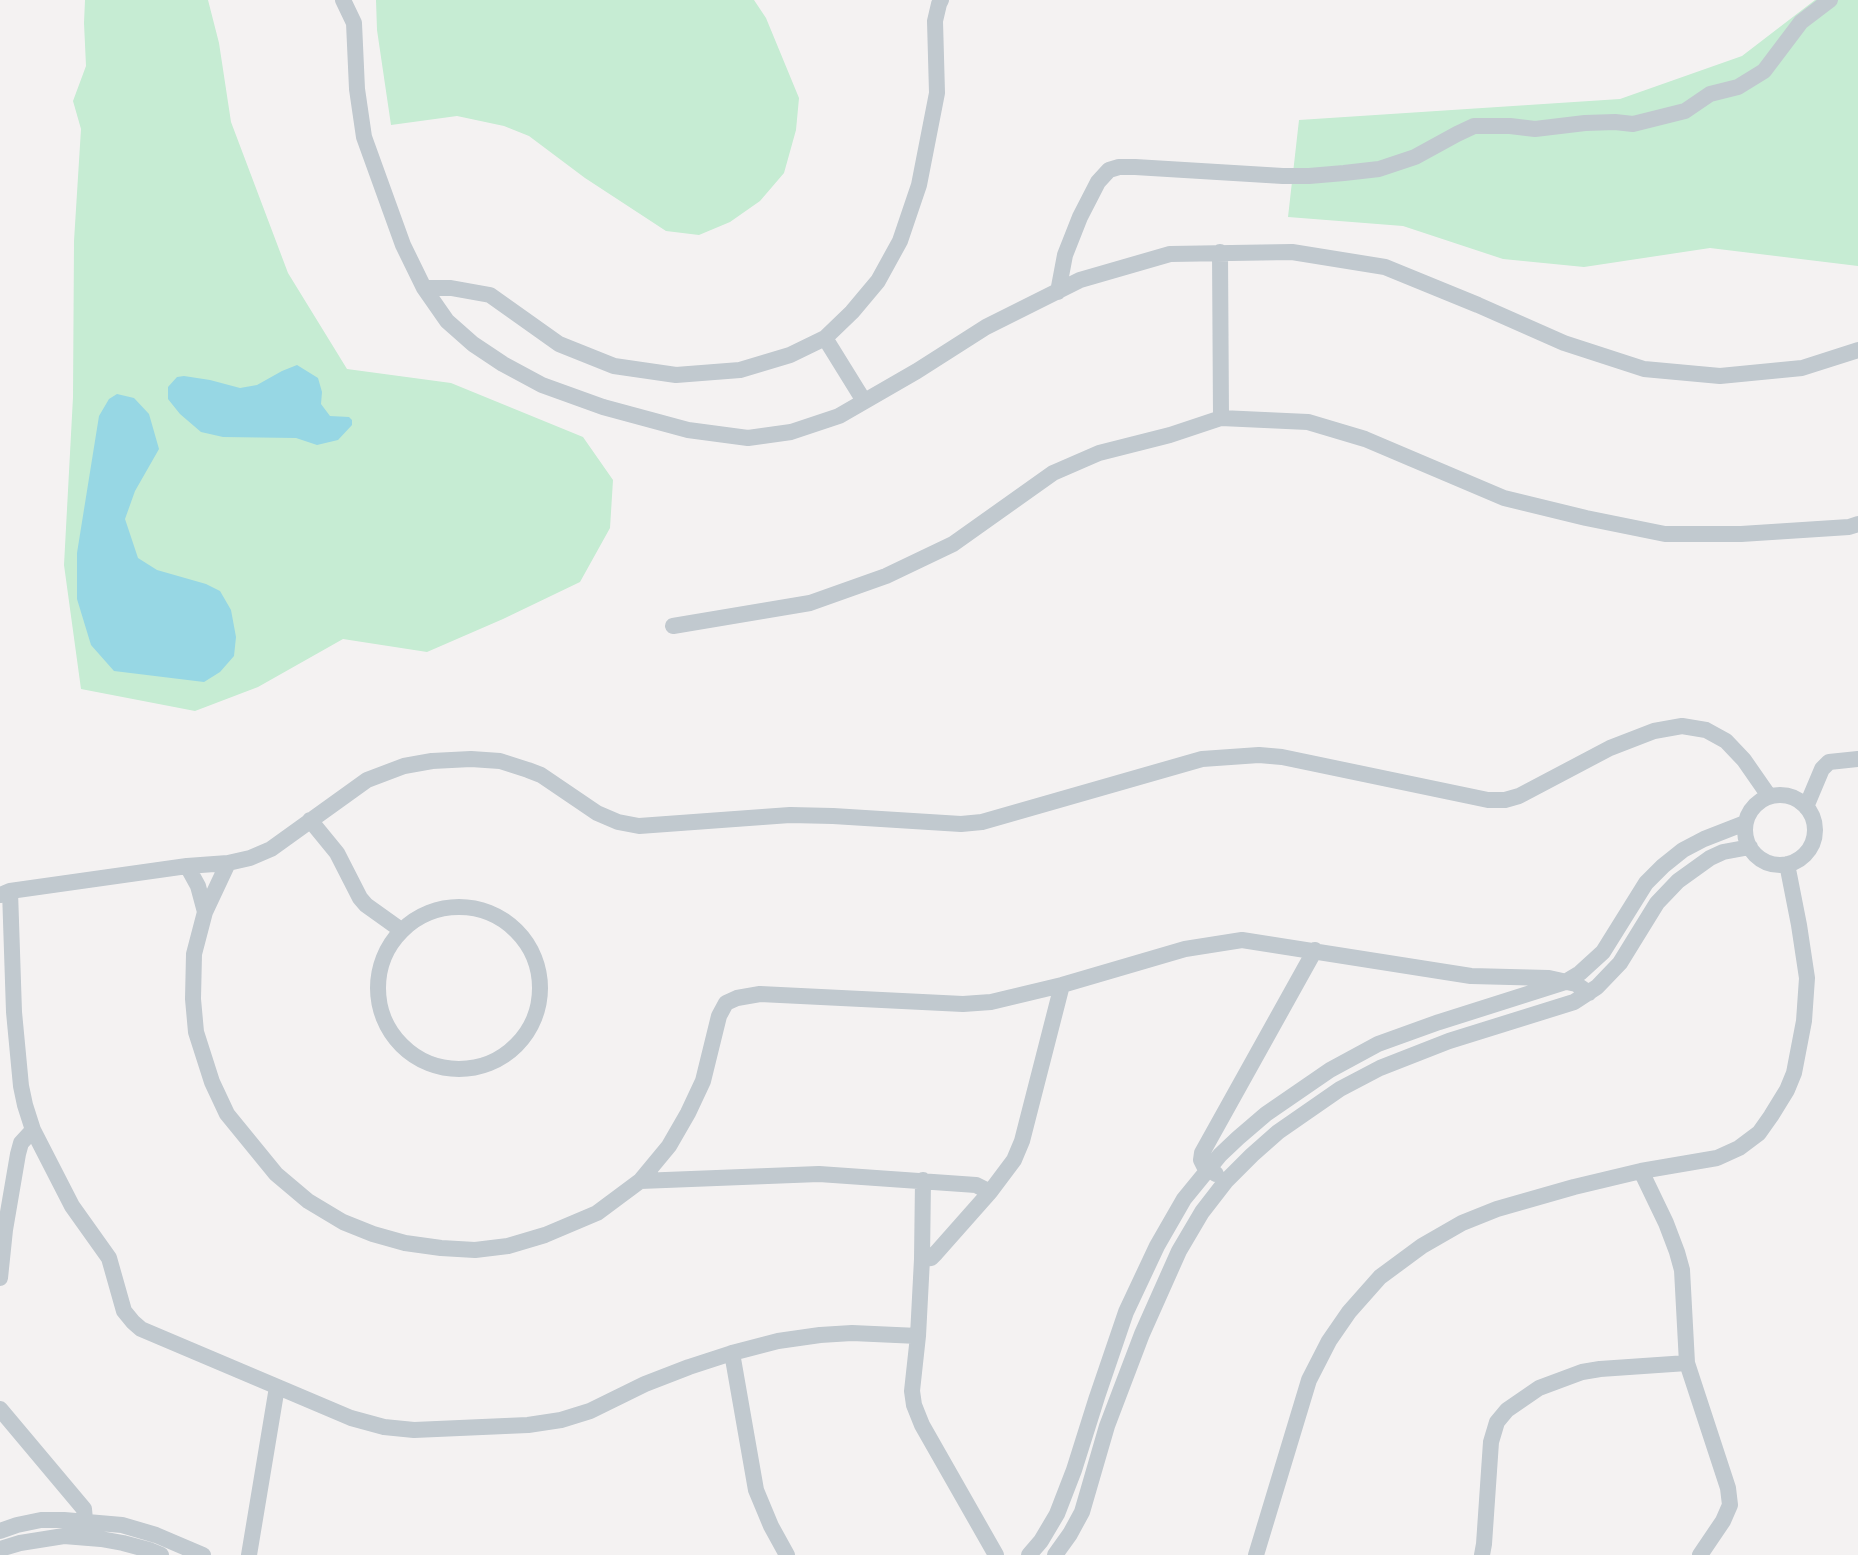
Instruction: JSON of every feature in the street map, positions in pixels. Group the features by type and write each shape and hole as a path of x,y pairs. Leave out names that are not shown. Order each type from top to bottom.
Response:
{"street":[{"path":"343,0 354,23 357,89 364,137 403,245 424,288 447,321 473,344 503,364 542,385 603,407 688,430 748,438 791,432 839,416 986,327 1080,280 1170,254 1292,252 1385,266 1564,343 1644,369 1720,376 1802,368 1858,350"},
{"path":"424,288 451,288 490,295 559,344 614,366 676,374 740,370 790,355 825,338 852,312 878,281 900,241 921,176 937,93 935,22 938,4 941,0"},
{"path":"1058,292 1065,255 1080,218 1098,182 1109,170 1119,167 1134,167 1283,176 1344,173 1379,169 1415,157 1474,126 1535,128 1585,123 1615,122 1633,124 1685,111 1710,94 1738,87 1764,71 1801,22 1830,0"},
{"path":"1220,252 1221,418"},
{"path":"825,338 864,401"},
{"path":"673,626 810,603 886,576 953,544 1053,474 1099,453 1170,435 1221,418 1308,422 1366,439 1504,498 1586,518 1664,534 1741,534 1849,527 1858,524"},
{"path":"918,1336 852,1333 778,1341 732,1353 645,1384 590,1410 561,1420 528,1425 414,1430 384,1428 351,1418 142,1329 127,1316 121,1302 109,1258 72,1206 33,1130 25,1105 21,1086 14,1012 5,893 187,866 228,863 250,858 271,849 367,780 432,761 471,759 500,761 541,775 597,813 618,822 639,826 790,815 961,824 982,822 1202,759 1259,756 1282,757 1488,800 1506,800 1519,796 1610,748 1654,731 1682,726 1706,730 1726,741 1744,760 1769,796"},
{"path":"1806,807 1822,769 1829,762 1858,759"},
{"path":"1779,795 1799,800 1806,807 1812,817 1813,840 1807,851 1798,859 1787,864 1766,862 1750,848 1745,831 1745,823 1748,814 1754,806 1769,796 1779,795"},
{"path":"310,820 338,853 366,905 401,930"},
{"path":"1029,1555 1041,1541 1057,1514 1074,1470 1126,1312 1171,1219 1208,1169 1238,1138 1266,1114 1330,1070 1378,1044 1565,982 1580,973 1603,952 1646,883 1663,866 1683,850 1704,839 1745,823"},
{"path":"1055,1555 1070,1534 1082,1512 1107,1426 1142,1334 1179,1251 1202,1212 1226,1182 1252,1155 1278,1132 1340,1089 1380,1068 1449,1041 1556,1009 1574,1002 1589,993 1620,963 1657,903 1678,882 1710,858 1723,852 1750,848"},
{"path":"228,863 205,912 194,954 193,999 196,1032 212,1082 228,1114 276,1174 308,1201 342,1222 373,1234 405,1243 441,1248 475,1250 508,1246 545,1235 597,1213 640,1181 669,1146 688,1113 703,1082 719,1016 726,1003 737,998 760,994 963,1004 991,1002 1062,985 1185,949 1218,942 1242,940 1471,976 1537,977 1576,984 1589,993"},
{"path":"1256,1555 1309,1380 1329,1341 1348,1312 1380,1277 1422,1246 1462,1223 1507,1206 1574,1187 1641,1171 1716,1158 1738,1148 1759,1133 1772,1116 1787,1090 1794,1073 1804,1022 1807,978 1787,864"},
{"path":"187,866 198,886 205,912"},
{"path":"452,906 480,908 506,920 526,940 538,966 540,994 533,1021 517,1045 496,1060 472,1068 447,1068 422,1061 401,1046 386,1025 378,1001 378,975 386,951 401,930 424,914 452,906"},
{"path":"1226,1182 1208,1169 1201,1160 1202,1153 1315,950"},
{"path":"922,1259 931,1258 936,1253 990,1192 1014,1160 1022,1141 1062,985"},
{"path":"0,1278 5,1230 18,1154 22,1143 33,1130"},
{"path":"1641,1171 1666,1223 1682,1270 1687,1363 1728,1488 1730,1505 1724,1521 1700,1555"},
{"path":"640,1181 819,1174 976,1185 990,1192"},
{"path":"923,1180 922,1259 918,1336 912,1391 914,1405 922,1425 996,1555"},
{"path":"732,1353 756,1490 770,1526 787,1555"},
{"path":"1482,1555 1491,1442 1497,1422 1506,1410 1539,1388 1582,1372 1687,1363"},
{"path":"249,1555 277,1387"},
{"path":"0,1409 80,1503 84,1509 86,1529"},
{"path":"0,1531 41,1520 86,1529 108,1540 152,1553 156,1535"},
{"path":"0,1549 20,1543 64,1536 86,1529 122,1525 156,1535 203,1555"}],"green space":[{"path":"85,0 208,0 219,43 231,122 288,273 347,369 451,383 583,437 613,480 610,528 580,582 503,619 427,652 343,639 258,687 195,711 81,689 64,565 73,397 74,241 81,129 73,101 86,66"},
{"path":"376,0 754,0 766,18 799,98 796,130 784,173 760,201 730,222 699,235 666,231 585,178 529,136 504,126 457,116 391,125 377,30"},
{"path":"1815,0 1858,0 1858,266 1710,248 1584,267 1503,259 1403,226 1288,217 1299,120 1620,99 1742,56"}],"water":[{"path":"297,365 318,378 322,392 321,404 330,416 349,417 352,420 352,425 338,440 317,445 296,438 223,437 201,432 180,414 168,399 168,387 177,377 184,376 210,380 240,388 257,385"},
{"path":"117,394 134,398 149,414 159,449 135,491 125,519 138,558 157,570 206,584 220,591 231,610 236,637 234,656 220,672 204,682 114,671 91,645 77,599 77,553 99,416 109,399"}]}
